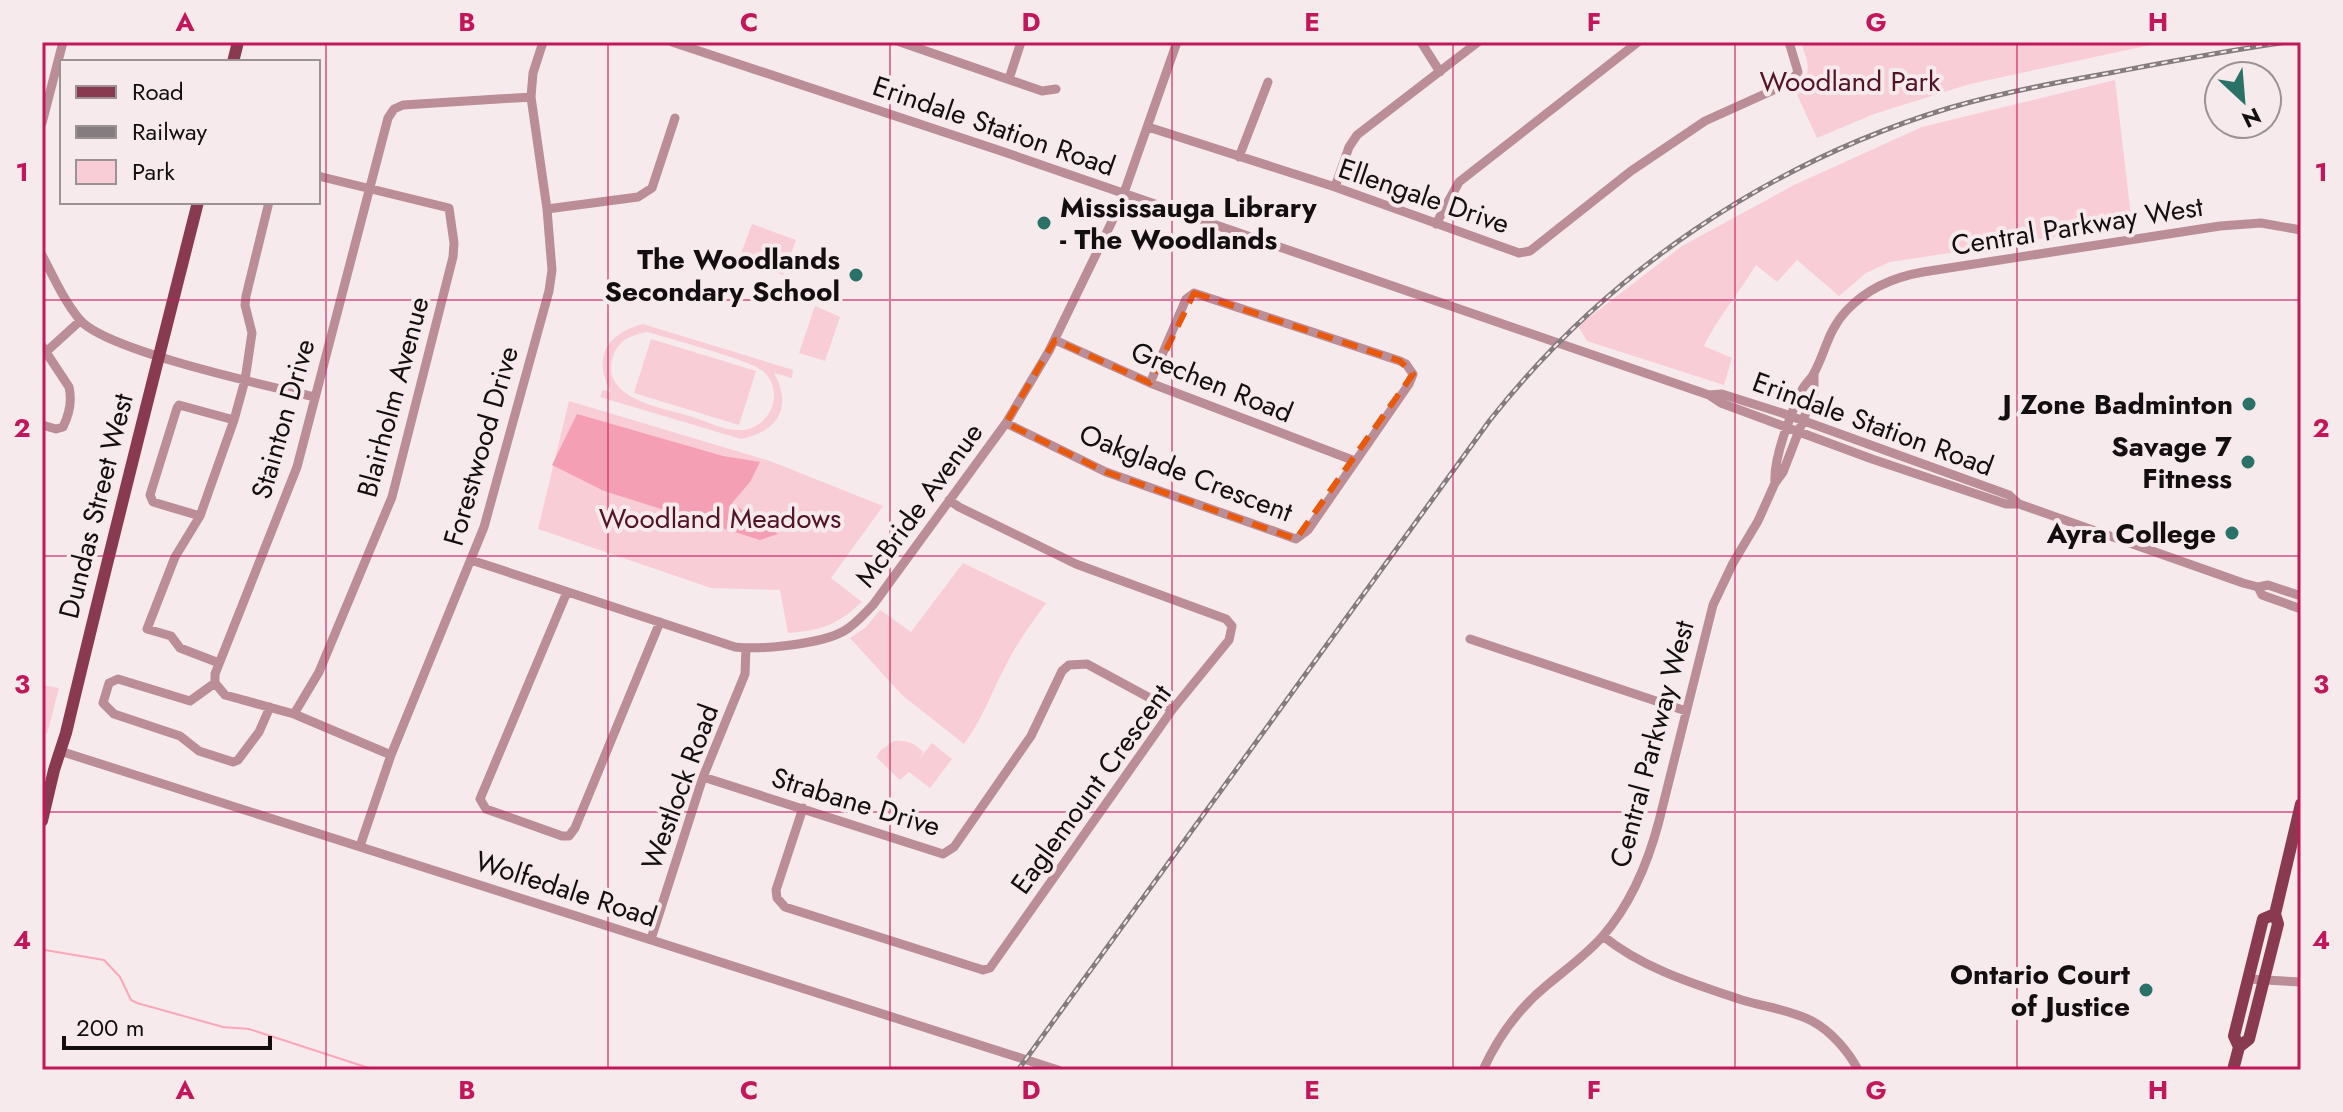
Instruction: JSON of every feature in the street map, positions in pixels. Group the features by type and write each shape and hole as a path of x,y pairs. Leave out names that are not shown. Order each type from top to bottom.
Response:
{"main road":[{"name":"Dundas Street West","path":"42,821 197,204"},
{"path":"2233,1070 2239,1047 2249,1039 2278,924 2275,914 2301,804"},
{"path":"2239,1047 2234,1036 2263,919 2275,914"}],"street":[{"path":"42,123 63,42"},
{"name":"Forestwood Drive","path":"360,846 391,755 484,527 549,291 552,270 547,209 531,97 533,73 543,42"},
{"name":"Erindale Station Road","path":"672,42 1709,395 1721,403 1793,430 2006,504 2019,504 2258,587 2268,585 2301,596"},
{"path":"900,42 1042,91 1056,89"},
{"path":"1009,79 1021,42"},
{"name":"McBride Avenue","path":"471,560 746,648 827,637 848,628 873,605 1006,423 1055,340 1124,194 1177,42"},
{"path":"1421,42 1440,72"},
{"path":"1335,187 1349,147 1357,135 1478,42"},
{"path":"1436,224 1459,182 1638,42"},
{"name":"Ellengale Drive","path":"1148,127 1335,187 1519,253 1530,251 1631,171 1705,121 1789,83 1798,72 1789,42"},
{"path":"1239,157 1268,82"},
{"name":"Stainton Drive","path":"215,683 219,663 297,467 388,118 394,109 403,105 531,97"},
{"path":"547,209 647,194 652,188 675,118"},
{"name":"Blairholm Avenue","path":"294,714 319,672 392,497 454,243 449,208 320,176"},
{"path":"219,663 180,648 171,636 147,629 175,557 200,516 234,420 245,380 252,333 245,305 246,296 269,204"},
{"name":"Central Parkway West","path":"1483,1070 1514,1018 1603,936 1637,885 1651,853 1713,605 1758,521 1775,483 1773,468 1814,392 1814,374 1829,335 1847,309 1873,289 1904,275 2241,223 2281,225 2301,230"},
{"path":"42,255 80,321 109,338 245,380 315,397"},
{"name":"Oakglade Crescent","path":"1006,423 1106,472 1296,539 1308,530 1413,374 1400,361 1194,293 1186,299 1150,383"},
{"path":"42,425 56,429 63,427 70,394 44,349 80,321"},
{"name":"Grechen Road","path":"1055,340 1150,383 1355,461"},
{"name":"Erindale Station Road","path":"1709,395 1722,394 1798,419 2009,495 2019,504"},
{"path":"200,516 153,502 150,495 177,408 179,405 234,420"},
{"name":"Eaglemount Crescent","path":"803,808 776,890 777,898 785,907 983,970 990,968 1172,710 1229,640 1232,626 1226,619 1076,564 949,500"},
{"name":"Erindale Station Road","path":"2258,587 2262,595 2301,609"},
{"path":"567,592 480,799 486,809 562,836 569,836 575,828 660,622"},
{"path":"1470,639 1686,711"},
{"name":"Westlock Road","path":"651,939 703,777 745,674 746,648"},
{"name":"Strabane Drive","path":"703,777 943,854 954,847 1031,736 1062,671 1069,665 1087,664 1172,710"},
{"path":"270,707 259,732 238,760 233,762 199,751 180,736 114,714 103,703 109,683 118,679 190,701 215,683 225,695 270,707 294,714 391,755"},
{"name":"Wolfedale Road","path":"60,751 1058,1070"},
{"path":"1603,936 1658,970 1814,1022 1845,1050 1858,1070"},
{"path":"2248,979 2301,982"}],"highlighted area":[{"path":"1194,293 1400,361 1413,374 1296,539 1106,472 1006,423 1055,340 1150,383"}],"green space":[{"name":"Woodland Park","path":"1801,42 2164,42 1970,84 1874,114 1817,138 1795,90 1805,78 1808,68"},
{"path":"2115,80 2132,225 1890,262 1866,273 1839,296 1797,260 1777,282 1756,265 1704,346 1732,358 1724,385 1587,341 1578,326 1682,246 1794,185 1922,127"},
{"path":"752,224 796,240 783,275 739,259"},
{"path":"815,306 840,317 825,361 799,353"},
{"path":"643,324 793,370 792,378 774,373 780,385 782,407 773,424 754,436 741,439 600,397 603,390 611,392 603,368 606,349 620,334","holes":["648,332 728,356 764,372 774,390 774,400 766,417 750,428 728,429 651,405 623,391 615,382 611,369 614,354 623,341"]},
{"path":"651,339 756,371 739,425 634,393"},
{"name":"Woodland Meadows","path":"569,401 770,461 883,506 831,578 862,602 828,625 788,633 780,590 711,588 538,529"},
{"path":"577,414 723,456 760,462 750,482 732,503 778,534 760,540 604,491 552,465"},
{"path":"963,563 1046,603 1014,650 964,744 902,695 850,638 866,627 880,610 911,632"},
{"path":"42,685 59,688 47,734 42,733"},
{"path":"894,741 917,746 923,752 920,758 932,743 952,759 930,788 909,772 900,780 876,757"}],"waterway":[{"path":"45,950 104,960 120,977 131,1000 137,1003 223,1027 249,1029 375,1070"}],"railway":[{"path":"1018,1070 1490,420 1536,366 1639,271 1696,229 1755,192 1817,159 1882,131 1949,108 2011,92 2288,42"}],"place":[{"name":"Mississauga Library - The Woodlands","path":"1044,223"},
{"name":"The Woodlands Secondary School","path":"856,275"},
{"name":"J Zone Badminton","path":"2249,404"},
{"name":"Savage 7 Fitness","path":"2248,462"},
{"name":"Ayra College","path":"2232,533"},
{"name":"Ontario Court of Justice","path":"2146,990"}]}
